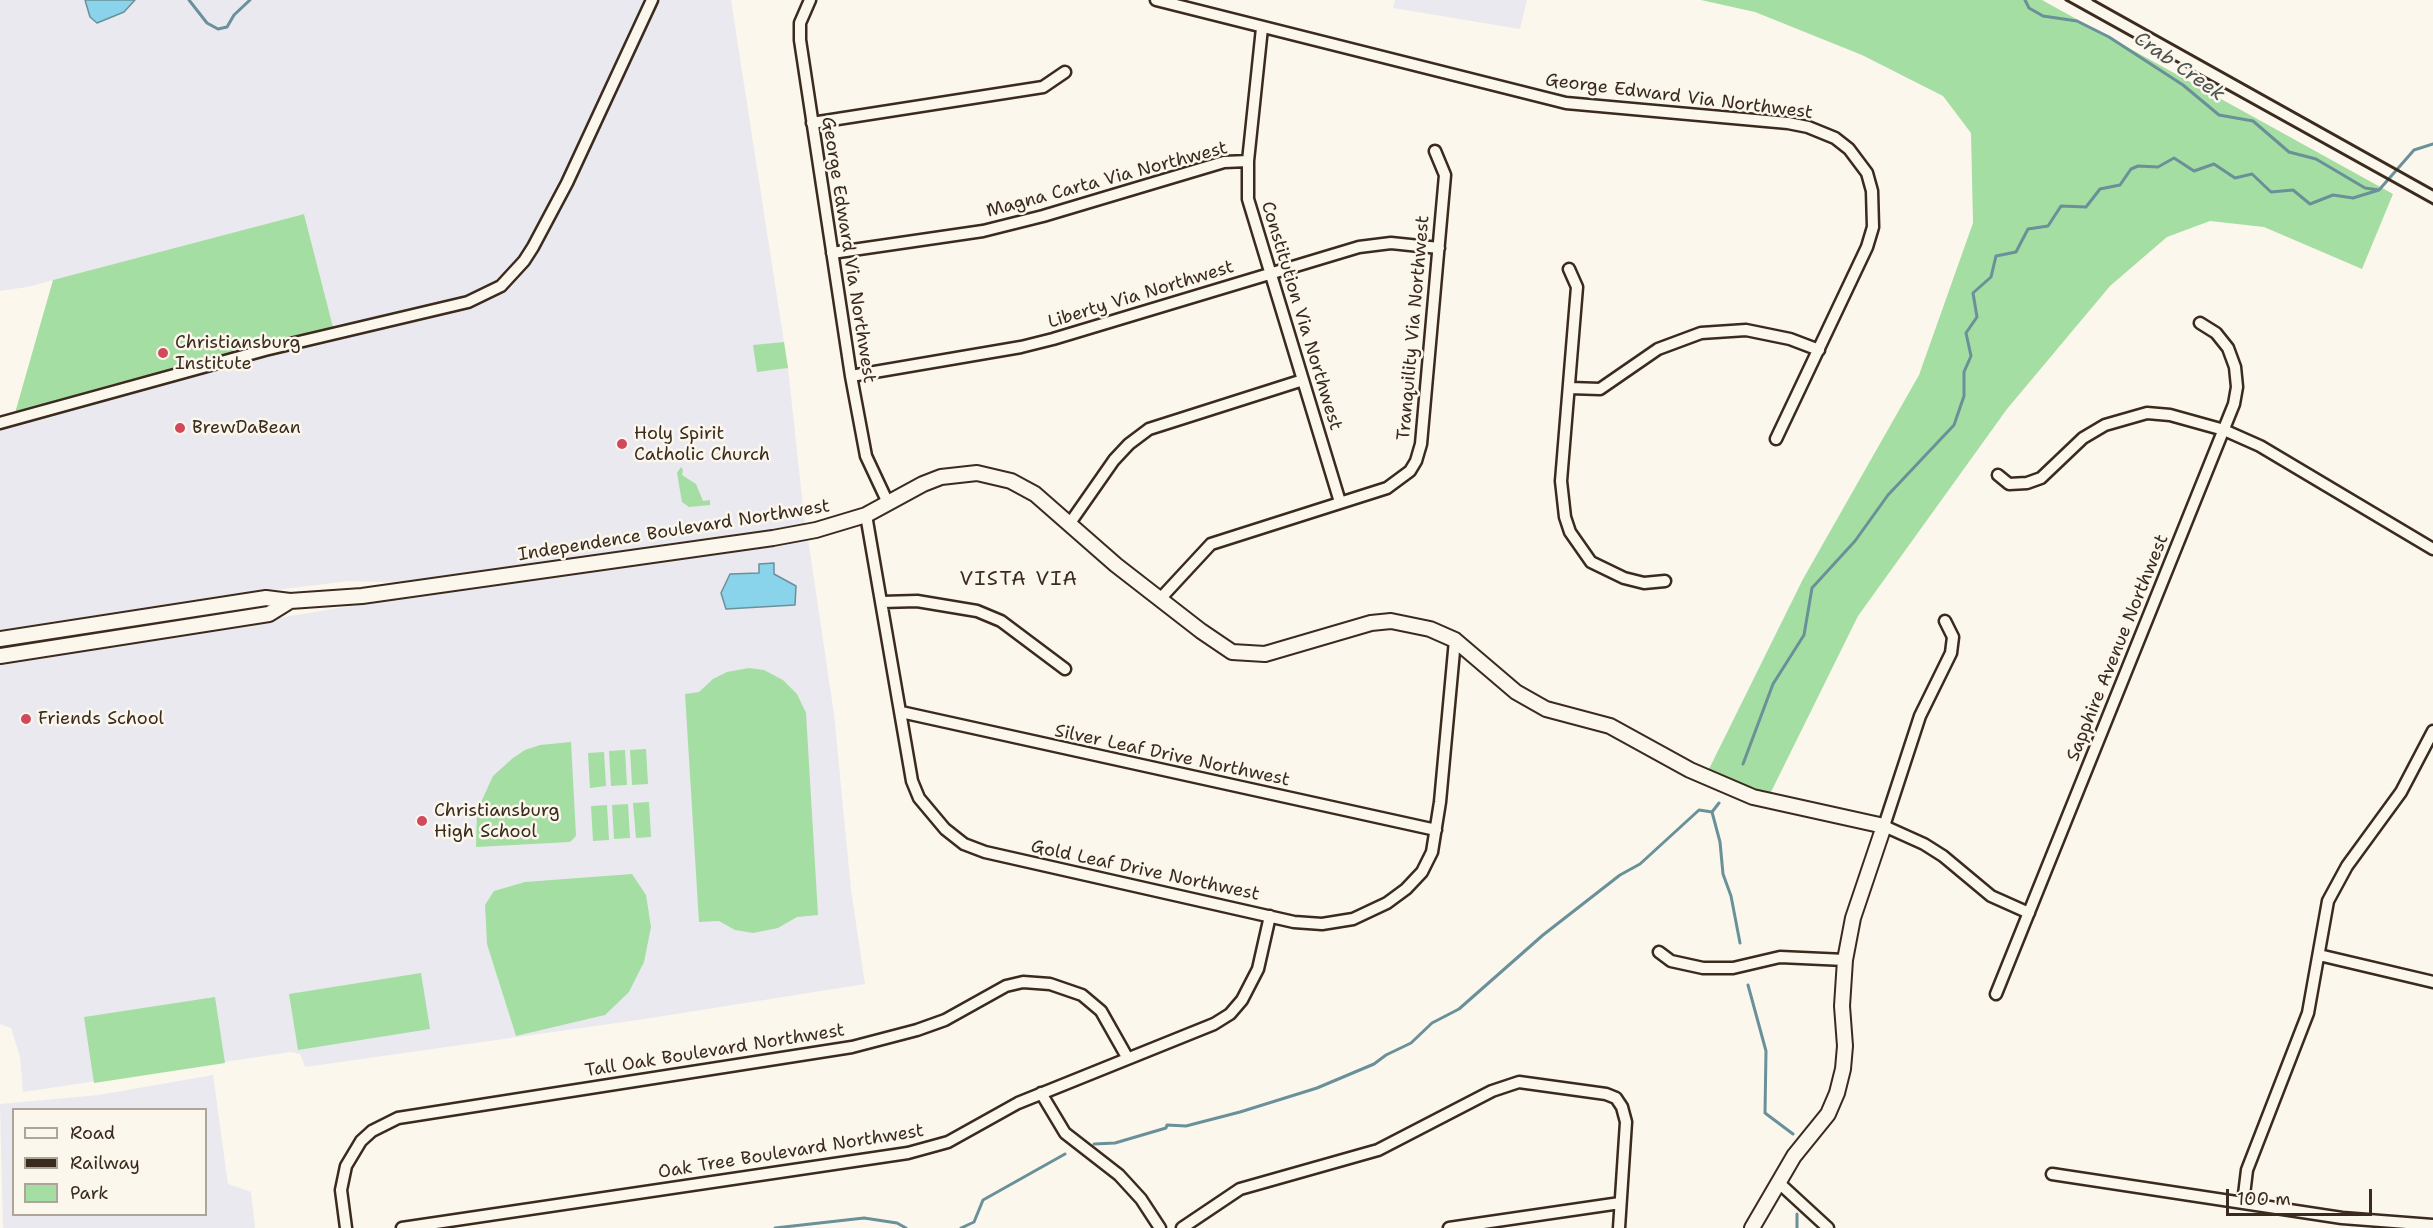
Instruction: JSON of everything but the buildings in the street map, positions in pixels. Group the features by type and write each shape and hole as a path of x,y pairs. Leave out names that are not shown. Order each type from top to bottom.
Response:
{"street":[{"path":"0,423 265,350 468,302 501,286 524,261 533,247 567,183 652,0"},
{"name":"George Edward Via Northwest","path":"810,0 800,23 800,40 851,376 866,456 888,503"},
{"name":"George Edward Via Northwest","path":"1156,0 1566,103 1788,123 1808,126 1835,138 1849,149 1867,173 1872,191 1874,227 1867,247 1776,439"},
{"name":"Constitution Via Northwest","path":"1262,28 1248,161 1248,199 1340,502"},
{"path":"812,123 1043,87 1065,72"},
{"name":"Tranquility Via Northwest","path":"1160,600 1211,544 1386,488 1410,471 1421,444 1445,175 1435,151"},
{"name":"Magna Carta Via Northwest","path":"832,253 983,231 1043,216 1224,162 1248,161"},
{"name":"Liberty Via Northwest","path":"851,376 1042,342 1375,244 1439,248"},
{"path":"1569,269 1577,287 1561,500 1570,532 1591,562 1606,571 1644,583 1665,581"},
{"name":"Sapphire Avenue Northwest","path":"1996,994 2234,404 2237,387 2235,367 2228,348 2216,333 2200,323"},
{"path":"1570,388 1600,389 1658,349 1701,333 1746,330 1790,339 1819,350"},
{"path":"1070,523 1114,460 1129,444 1149,429 1302,380"},
{"path":"1998,475 2009,484 2027,483 2041,478 2083,438 2105,425 2136,415 2170,415 2224,430 2260,446 2433,549"},
{"name":"Independence Boulevard Northwest","path":"0,639 267,598 290,601 373,595 773,538 816,530 866,515 941,477 977,473 995,476 1023,487 1070,523 1104,555 1160,600 1232,652 1249,655 1265,654 1352,627 1391,621 1430,629 1455,640 1516,692 1546,709 1610,726 1690,770 1754,797 1884,826 1924,844 1943,856 1991,896 2029,913"},
{"name":"Gold Leaf Drive Northwest","path":"866,515 912,781 919,798 945,829 964,843 1008,858 1294,922 1322,924 1348,921 1371,912 1406,889 1422,872 1432,852 1436,830 1455,640"},
{"name":"Independence Boulevard Northwest","path":"0,656 269,614 290,601"},
{"path":"882,602 917,601 978,611 1001,621 1065,669"},
{"path":"1752,1228 1794,1156 1828,1114 1837,1093 1843,1069 1845,1046 1842,1006 1845,960 1853,918 1920,716 1951,653 1953,637 1945,621"},
{"name":"Silver Leaf Drive Northwest","path":"901,712 1436,830"},
{"path":"2243,1203 2247,1170 2308,1013 2328,901 2347,866 2401,792 2433,731"},
{"name":"Oak Tree Boulevard Northwest","path":"402,1228 929,1149 964,1134 1018,1102 1214,1024 1230,1014 1242,1000 1258,969 1270,916"},
{"path":"1659,952 1671,961 1703,969 1733,968 1780,957 1845,960"},
{"path":"2319,956 2433,982"},
{"name":"Tall Oak Boulevard Northwest","path":"346,1228 341,1190 346,1166 362,1141 372,1131 398,1118 852,1047 945,1020 988,994 1023,982 1036,982 1065,988 1092,1003 1101,1011 1127,1057"},
{"path":"1182,1228 1240,1189 1378,1150 1492,1091 1519,1082 1598,1092 1616,1098 1625,1111 1618,1228"},
{"path":"1041,1093 1065,1133 1119,1175 1142,1199 1160,1228"},
{"path":"2052,1174 2243,1203 2342,1223 2433,1225"},
{"path":"1778,1182 1828,1228"},
{"path":"1449,1228 1620,1203"}],"shaded area":[{"path":"0,0 731,0 788,368 805,525 407,583 348,581 268,591 0,633 0,429 207,371 336,338 304,214 27,287 0,291"},
{"path":"1395,0 1527,0 1520,29 1393,8"},
{"name":"Christiansburg High School","path":"808,539 834,714 851,890 865,984 638,1020 305,1067 300,1054 291,1052 23,1092 20,1057 11,1028 0,1024 0,663 537,576"},
{"path":"213,1075 228,1184 251,1192 255,1228 3,1228 0,1104 99,1095"}],"green space":[{"path":"1701,0 2042,0 2393,194 2362,269 2264,227 2210,221 2167,237 2110,286 2007,409 1858,616 1770,794 1708,771 1803,579 1919,375 1973,223 1971,133 1943,96 1862,55 1755,12"},
{"path":"304,214 333,327 106,386 15,413 53,280"},
{"path":"784,342 788,368 757,372 753,345"},
{"path":"681,467 682,475 696,484 703,501 710,500 710,505 689,507 682,502 677,473"},
{"path":"749,668 764,670 783,680 797,694 806,713 818,915 797,917 778,928 753,933 735,930 719,921 699,922 685,694 699,692 713,679 727,672"},
{"path":"571,742 576,836 570,842 476,847 477,811 493,776 525,750 540,745"},
{"path":"646,749 648,784 632,785 630,750"},
{"path":"625,750 627,785 611,786 609,751"},
{"path":"604,752 606,786 590,788 588,753"},
{"path":"649,802 651,837 636,838 633,803"},
{"path":"628,804 630,838 614,839 612,805"},
{"path":"607,805 609,840 593,841 591,806"},
{"path":"632,874 646,895 651,927 644,962 629,992 605,1015 516,1036 487,944 485,905 494,891 525,882"},
{"path":"421,973 430,1029 298,1050 289,994"},
{"path":"215,997 225,1063 94,1083 84,1017"}],"water":[{"path":"85,0 135,0 124,12 97,23 90,17"},
{"path":"774,563 774,574 796,586 795,605 726,609 721,593 730,574 759,573 759,564"}],"waterway":[{"name":"Crab Creek","path":"189,0 207,23 218,29 227,27 234,15 250,0"},
{"name":"Crab Creek","path":"2025,0 2029,8 2043,16 2077,21 2109,37 2183,85 2219,115 2253,121 2289,152 2316,159 2365,188 2379,190 2414,150 2433,144"},
{"path":"1743,764 1773,684 1804,635 1812,588 1855,541 1888,495 1954,425 1964,396 1964,372 1971,356 1966,333 1977,317 1973,293 1991,277 1996,256 2016,252 2028,229 2048,226 2061,206 2086,207 2100,189 2120,185 2131,169 2138,166 2158,167 2174,158 2194,171 2214,164 2235,178 2252,174 2271,192 2293,190 2310,204 2333,195 2353,198 2379,190"},
{"path":"1712,812 1719,803"},
{"path":"1094,1144 1115,1143 1166,1128 1167,1125 1186,1126 1240,1112 1317,1088 1374,1064 1386,1055 1411,1043 1432,1023 1459,1009 1543,935 1620,875 1640,864 1699,810 1712,812"},
{"path":"1712,812 1720,842 1723,874 1731,896 1740,943"},
{"path":"1748,985 1766,1051 1765,1113 1793,1134"},
{"path":"961,1228 974,1222 983,1200 1065,1154"},
{"path":"1797,1214 1797,1228"},
{"path":"775,1228 864,1218 897,1223 906,1228"}],"railway":[{"path":"2066,0 2433,204"},
{"path":"2093,0 2433,190"}],"place":[{"name":"Christiansburg Institute","path":"163,353"},
{"name":"BrewDaBean","path":"180,428"},
{"name":"Holy Spirit Catholic Church","path":"622,444"},
{"name":"Friends School","path":"26,719"},
{"name":"Christiansburg High School","path":"422,821"}],"district":[{"name":"VISTA VIA","path":"1019,580"}]}
